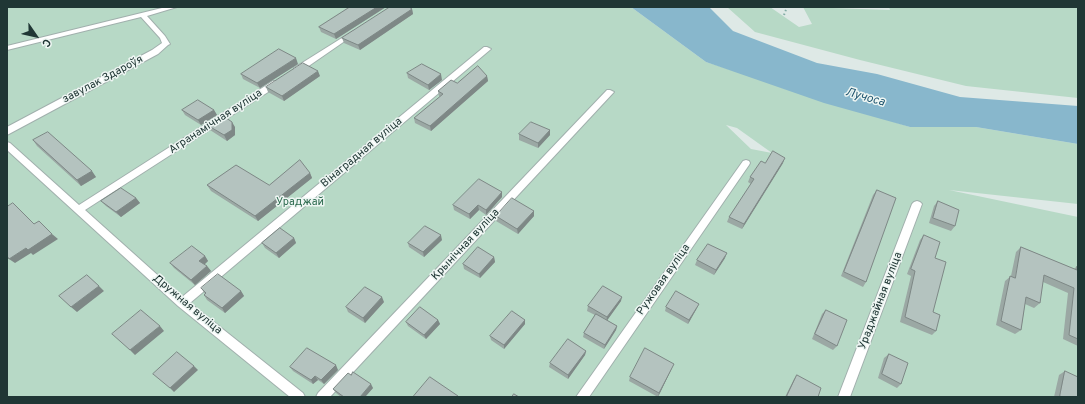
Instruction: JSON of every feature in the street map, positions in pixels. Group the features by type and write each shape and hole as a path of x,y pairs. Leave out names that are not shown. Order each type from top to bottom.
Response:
{"lane":[{"path":"7,48 143,16 174,7"},
{"name":"завулак Здароўя","path":"7,132 155,52 166,44 163,37 143,16"},
{"name":"Агранамічная вуліца","path":"78,210 360,28"},
{"name":"Вінаградная вуліца","path":"182,303 487,49"},
{"name":"Крынічная вуліца","path":"322,397 610,92"},
{"path":"7,145 78,210"},
{"name":"Ружовая вуліца","path":"582,397 746,163"},
{"name":"Ураджайная вуліца","path":"844,397 917,204"},
{"name":"Дружная вуліца","path":"78,210 182,303 298,397"}],"path":[{"path":"784,15 787,7"}],"green space":[{"name":"Ураджай","path":"7,7 631,7 706,62 910,127 976,127 1078,144 1078,204 949,190 1078,217 1078,397 7,397","holes":["726,125 737,128 772,153 751,149"]},
{"path":"727,7 770,7 799,27 812,24 803,7 890,10 889,7 1078,7 1078,98 966,86 860,60 755,32"}],"water":[{"name":"Лучоса","path":"631,7 709,7 733,31 817,63 877,74 960,97 1078,106 1078,144 976,127 910,127 824,103 706,62"}],"building":[{"path":"350,7 377,7 334,34 319,27"},
{"path":"390,7 409,7 412,9 358,45 342,38"},
{"path":"279,49 296,58 257,83 241,74"},
{"path":"303,63 318,71 282,96 266,87"},
{"path":"422,64 441,74 428,85 407,73"},
{"path":"478,66 487,76 430,126 414,118 443,94 438,91 451,80 457,83"},
{"path":"198,100 214,110 198,120 182,110"},
{"path":"222,115 232,122 232,130 224,135 207,125"},
{"path":"531,122 550,130 538,143 519,134"},
{"path":"48,132 92,171 77,180 33,140"},
{"path":"773,151 785,158 744,224 729,217 754,179 750,177 761,161 765,163"},
{"path":"300,160 310,173 255,216 207,185 236,165 269,185"},
{"path":"479,179 502,192 486,210 478,205 469,214 453,205"},
{"path":"121,188 136,198 116,212 101,201"},
{"path":"877,190 896,198 866,282 844,272"},
{"path":"512,198 534,211 517,229 496,216"},
{"path":"938,201 959,210 955,226 933,218"},
{"path":"13,203 34,224 39,221 52,234 28,250 26,248 9,259 7,256 7,207"},
{"path":"425,226 441,235 423,252 408,243"},
{"path":"280,228 294,238 276,253 262,243"},
{"path":"924,235 940,242 935,258 946,262 933,312 940,315 936,331 905,317 915,271 911,269"},
{"path":"708,244 727,253 716,270 697,260"},
{"path":"192,246 205,256 199,261 207,266 191,280 170,263"},
{"path":"478,247 494,257 479,274 463,264"},
{"path":"1021,247 1077,270 1077,266 1078,267 1078,339 1069,335 1074,288 1044,275 1040,303 1026,297 1021,330 1001,321 1010,276 1015,278"},
{"path":"218,274 241,291 222,308 204,295 206,293 201,288"},
{"path":"87,275 99,286 71,307 59,296"},
{"path":"603,286 622,297 607,317 588,306"},
{"path":"365,287 382,297 363,318 346,307"},
{"path":"676,291 699,304 689,320 666,307"},
{"path":"420,307 438,320 424,335 406,322"},
{"path":"141,310 160,326 130,350 112,334"},
{"path":"826,310 847,320 837,346 815,334"},
{"path":"512,311 525,320 504,345 490,336"},
{"path":"596,314 617,326 605,345 584,333"},
{"path":"568,339 586,351 568,375 550,363"},
{"path":"307,348 336,365 321,380 315,376 311,380 290,367"},
{"path":"645,348 674,364 659,393 630,377"},
{"path":"177,352 194,366 170,388 153,374"},
{"path":"889,354 908,363 901,384 882,374"},
{"path":"1065,371 1078,377 1078,397 1060,396"},
{"path":"353,372 371,384 360,397 344,397 333,389 348,373 351,375"},
{"path":"797,375 821,388 818,397 787,396"},
{"path":"430,377 458,396 458,397 413,397"},
{"path":"514,394 519,397 512,397"}]}
